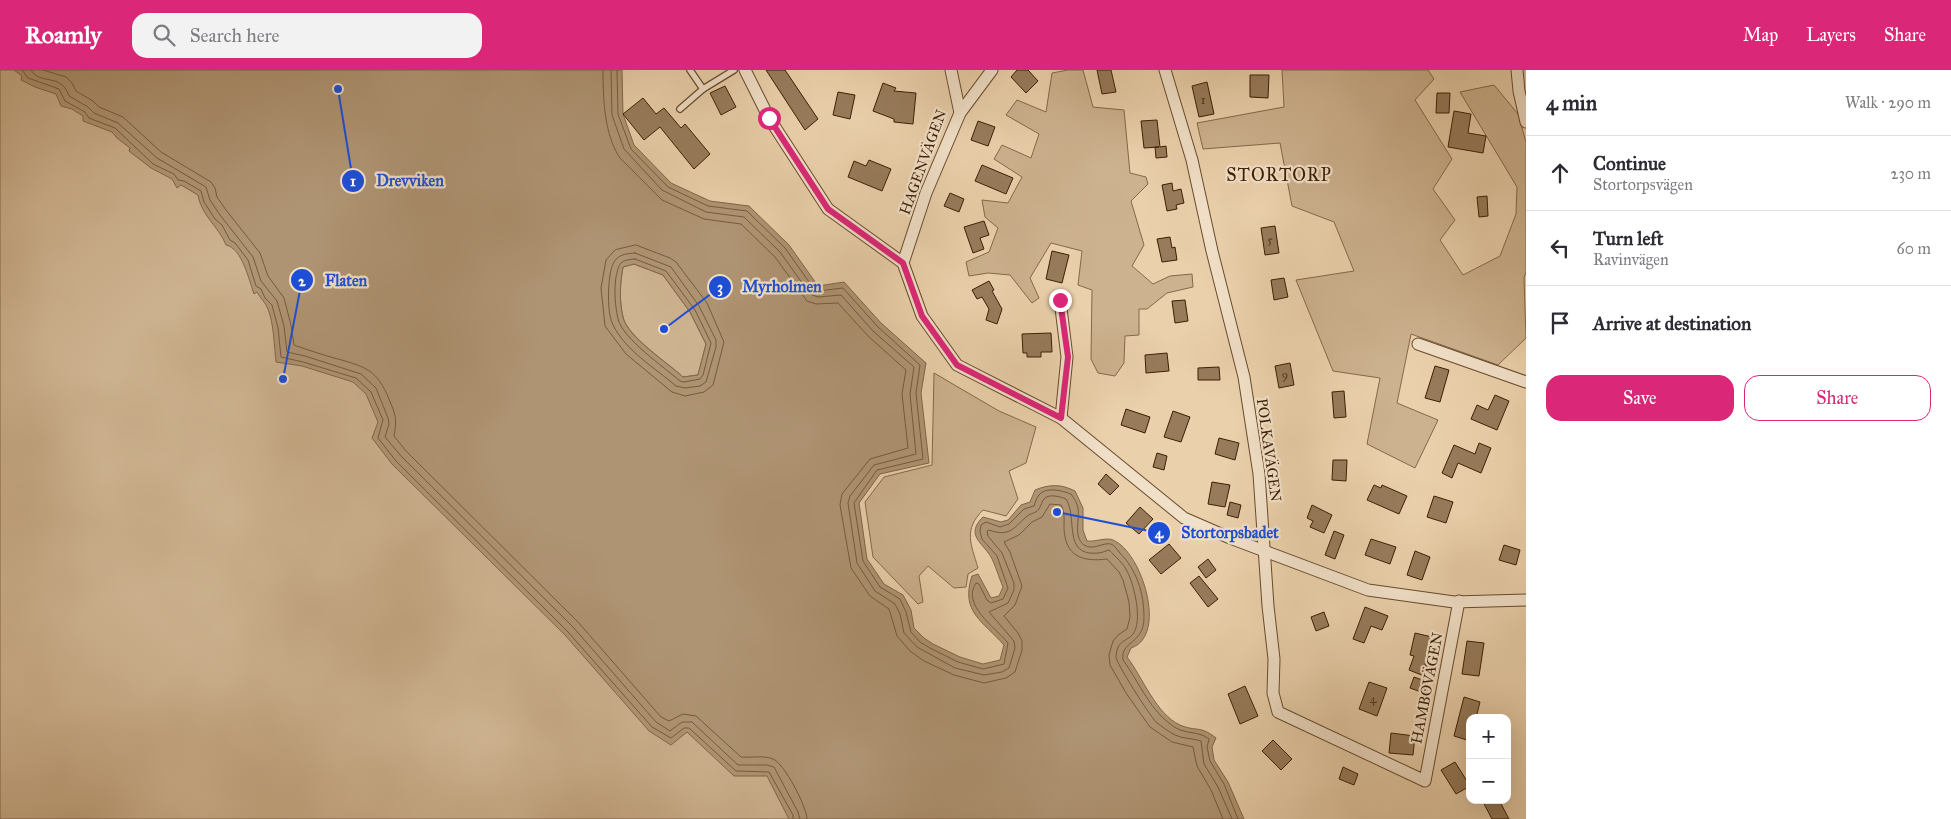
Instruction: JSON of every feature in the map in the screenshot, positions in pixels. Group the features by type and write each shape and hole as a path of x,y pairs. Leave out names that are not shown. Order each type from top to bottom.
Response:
{"street":[{"path":"745,70 769,118 828,209 903,263 922,316 957,365 1061,418 1184,518 1230,538 1368,590 1459,602 1526,600"},
{"name":"HAGENVÄGEN","path":"903,263 926,194 960,113 951,70"},
{"path":"960,113 992,70"},
{"name":"POLKAVÄGEN","path":"1165,70 1192,160 1212,250 1244,377 1260,474 1268,606 1274,659 1273,693 1278,712 1425,781"},
{"path":"1517,70 1519,91 1526,122"},
{"path":"1060,300 1068,357 1061,418"},
{"path":"1418,344 1526,382"},
{"name":"HAMBOVÄGEN","path":"1425,781 1459,602"}],"lane":[{"path":"690,70 703,90"},
{"path":"680,109 703,90 734,70"}],"shaded area":[{"path":"0,70 374,70 931,819 0,819"},
{"path":"1083,70 1093,107 1124,110 1130,173 1146,177 1148,184 1131,201 1144,245 1132,266 1153,284 1170,276 1192,274 1193,287 1167,293 1147,309 1139,309 1139,335 1125,336 1124,363 1115,376 1098,373 1091,359 1092,290 1078,285 1082,251 1051,243 1030,278 1039,298 1032,303 1010,275 988,273 969,276 966,262 989,252 998,228 985,217 982,200 1008,203 1022,177 994,159 1002,145 1031,158 1039,134 1006,115 1017,100 1046,112 1052,73"},
{"path":"1282,70 1428,70 1434,79 1415,100 1452,159 1433,189 1455,220 1440,240 1463,275 1500,256 1516,214 1517,187 1460,92 1494,85 1518,114 1526,142 1526,272 1524,278 1526,338 1498,365 1411,334 1397,403 1438,420 1415,468 1367,444 1380,378 1333,371 1296,280 1354,271 1334,222 1292,206 1280,143 1203,149 1197,123 1284,107"},
{"path":"634,264 663,275 690,312 706,344 698,375 683,377 640,341 626,324 621,304 621,279 623,267"},
{"path":"934,373 999,411 1036,427 1026,463 1009,471 1018,499 1006,516 983,510 973,524 970,538 978,568 968,574 966,587 954,588 928,566 919,576 923,602 918,604 873,557 865,502 884,477 932,465"}],"water":[{"path":"14,70 622,70 623,114 634,145 671,183 710,201 749,206 789,245 818,286 844,282 881,323 926,363 921,393 929,463 880,474 859,503 867,559 884,584 903,595 911,610 914,628 933,644 960,657 983,664 1000,660 1004,645 981,622 971,607 969,599 972,576 978,574 991,598 999,596 1003,587 994,563 977,538 975,529 983,517 1001,522 1008,520 1021,505 1030,502 1035,490 1040,488 1060,486 1075,491 1083,508 1083,530 1087,541 1110,539 1124,548 1141,576 1147,594 1148,628 1142,640 1131,648 1127,657 1150,695 1171,720 1185,727 1206,731 1216,738 1212,747 1214,760 1228,782 1244,819 789,819 767,776 734,776 687,732 671,745 649,731 565,635 392,464 372,438 378,422 366,394 353,382 302,366 276,362 273,328 267,307 257,292 254,294 241,258 232,247 226,245 206,215 198,195 181,185 177,188 172,179 151,168 129,151 130,148 112,132 83,121 83,116 72,109 61,106 56,94 21,80 22,76","holes":["634,264 663,275 690,312 706,344 698,375 683,377 640,341 626,325 623,317 620,292 623,267"]}],"building":[{"path":"766,70 785,70 818,119 805,130"},
{"path":"1017,70 1028,70 1038,81 1026,93 1011,77"},
{"path":"1097,70 1111,70 1116,92 1102,94"},
{"path":"1250,75 1269,75 1268,98 1250,97"},
{"path":"1207,82 1214,114 1199,117 1192,86"},
{"path":"883,83 896,88 894,91 916,93 913,124 894,122 894,119 873,111"},
{"path":"725,86 736,107 721,115 710,93"},
{"path":"838,92 855,95 850,119 833,115"},
{"path":"1437,93 1450,93 1449,113 1436,113"},
{"path":"643,98 656,114 664,108 681,128 685,124 710,154 694,169 660,127 644,140 623,114"},
{"path":"1454,111 1471,114 1468,133 1486,136 1483,153 1448,147"},
{"path":"1157,120 1160,147 1166,146 1167,157 1156,158 1155,147 1144,148 1141,121"},
{"path":"978,121 995,127 988,146 971,140"},
{"path":"869,160 891,169 882,191 848,177 854,161 866,166"},
{"path":"982,165 1013,178 1006,194 975,181"},
{"path":"1172,183 1173,191 1181,189 1184,203 1176,205 1177,209 1167,211 1162,185"},
{"path":"950,193 964,199 959,212 944,206"},
{"path":"1487,196 1488,216 1479,217 1477,197"},
{"path":"984,221 989,235 980,238 984,249 973,253 964,227"},
{"path":"1275,226 1279,253 1265,255 1261,228"},
{"path":"1170,237 1172,248 1175,247 1177,260 1162,262 1157,239"},
{"path":"1052,251 1069,255 1062,283 1046,279"},
{"path":"1284,278 1288,297 1274,300 1271,280"},
{"path":"989,281 1002,309 997,324 986,320 989,309 982,297 977,299 972,290"},
{"path":"1185,300 1188,321 1175,323 1172,301"},
{"path":"1051,333 1052,352 1041,352 1041,357 1027,357 1027,353 1023,353 1022,334"},
{"path":"1167,353 1169,371 1146,373 1145,355"},
{"path":"1290,363 1294,385 1279,388 1275,366"},
{"path":"1435,366 1449,370 1440,402 1425,398"},
{"path":"1219,367 1220,380 1198,380 1198,368"},
{"path":"1344,391 1346,417 1334,418 1332,392"},
{"path":"1495,395 1509,401 1497,430 1471,419 1477,405 1488,410"},
{"path":"1126,409 1150,417 1145,433 1121,425"},
{"path":"1173,411 1190,417 1181,442 1164,437"},
{"path":"1219,438 1239,443 1235,460 1215,454"},
{"path":"1479,443 1491,448 1481,473 1458,463 1452,478 1442,473 1454,445 1475,454"},
{"path":"1157,453 1167,456 1164,470 1153,467"},
{"path":"1333,460 1347,460 1346,481 1332,480"},
{"path":"1106,474 1119,486 1110,495 1098,484"},
{"path":"1212,482 1230,485 1225,507 1208,504"},
{"path":"1374,485 1381,488 1382,485 1407,496 1399,514 1367,500"},
{"path":"1434,496 1453,502 1446,523 1427,517"},
{"path":"1230,502 1241,505 1238,518 1227,515"},
{"path":"1312,505 1332,515 1324,533 1310,527 1313,521 1307,518"},
{"path":"1140,507 1153,519 1139,534 1126,523"},
{"path":"1334,531 1344,535 1335,559 1325,555"},
{"path":"1371,539 1396,547 1390,564 1365,555"},
{"path":"1169,544 1181,558 1161,574 1149,560"},
{"path":"1504,545 1520,550 1516,565 1499,560"},
{"path":"1415,551 1430,557 1422,580 1407,575"},
{"path":"1208,559 1216,570 1206,578 1198,567"},
{"path":"1199,576 1218,599 1208,607 1190,583"},
{"path":"1365,607 1388,616 1382,630 1371,626 1364,643 1353,639"},
{"path":"1324,612 1329,626 1316,631 1311,617"},
{"path":"1415,633 1432,637 1425,665 1428,666 1424,676 1409,670 1414,656 1410,655"},
{"path":"1467,641 1484,643 1479,676 1462,674"},
{"path":"1414,677 1428,682 1424,693 1410,688"},
{"path":"1369,682 1387,688 1377,716 1359,709"},
{"path":"1245,686 1258,716 1240,724 1228,694"},
{"path":"1464,697 1480,702 1477,714 1466,714 1466,740 1454,736"},
{"path":"1391,733 1415,736 1413,755 1389,753"},
{"path":"1273,740 1292,759 1281,770 1262,751"},
{"path":"1455,762 1466,780 1466,788 1456,794 1441,770"},
{"path":"1343,767 1358,774 1354,785 1339,779"},
{"path":"1484,804 1501,804 1509,819 1492,819"}],"place":[{"name":"Drevviken","path":"338,89"},
{"name":"Myrholmen","path":"664,329"},
{"name":"Flaten","path":"283,379"},
{"name":"Stortorpsbadet","path":"1057,512"}],"district":[{"name":"STORTORP","path":"1279,175"}],"route":[{"path":"769,118 828,209 903,263 922,316 957,365 1061,418 1068,357 1060,300"}]}
